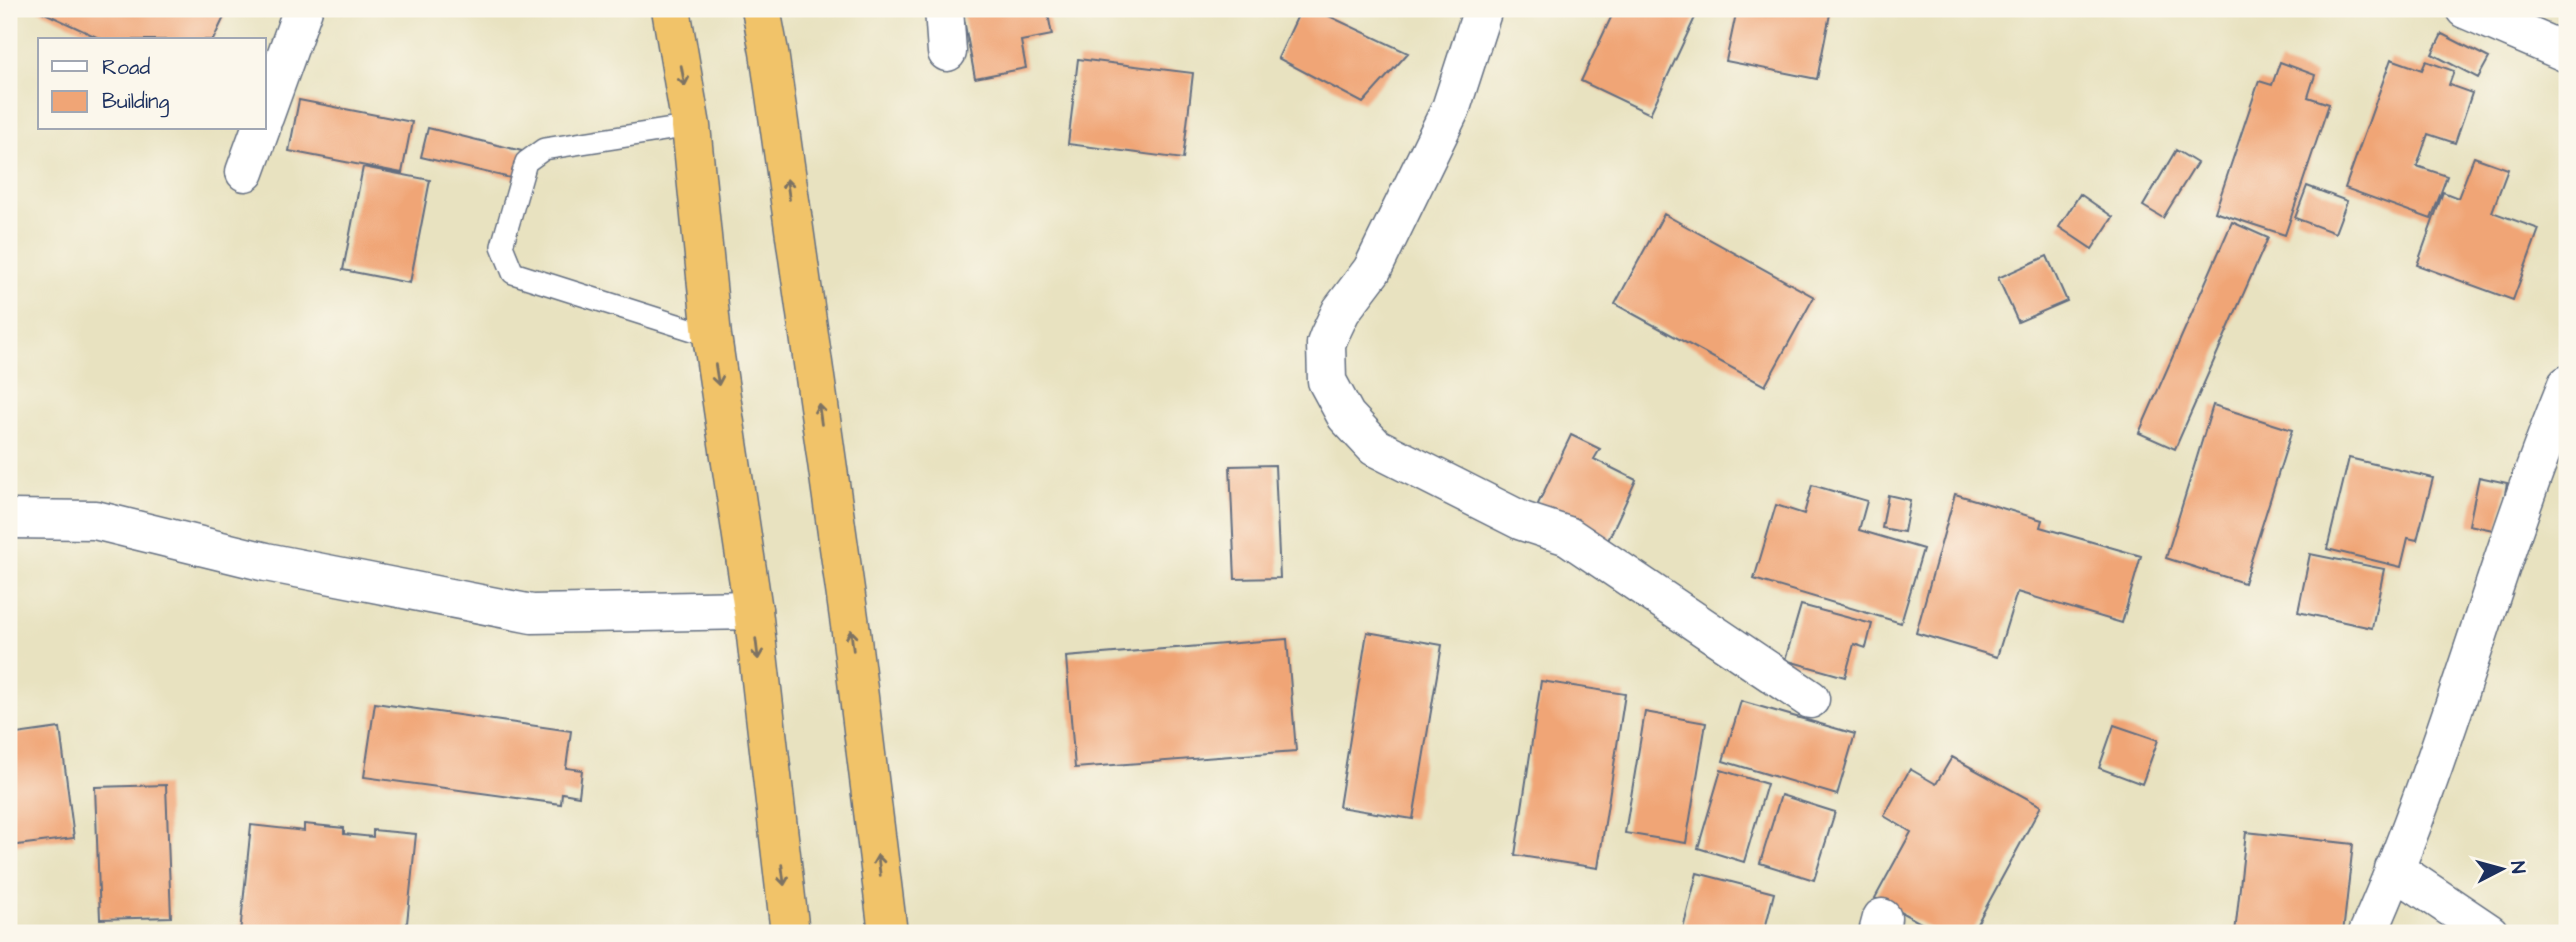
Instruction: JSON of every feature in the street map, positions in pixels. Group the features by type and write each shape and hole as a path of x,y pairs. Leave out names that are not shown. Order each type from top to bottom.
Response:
{"highway":[{"path":"671,9 691,126 712,335 753,610 790,933"},
{"path":"761,9 851,632 888,933"}],"street":[{"path":"266,111 303,9"},
{"path":"944,9 947,52"},
{"path":"1483,9 1451,108 1373,270 1341,312 1329,336 1326,344 1327,381 1346,416 1375,447 1522,522 1568,536 1810,699"},
{"path":"2465,9 2567,53"},
{"path":"245,172 260,130"},
{"path":"2368,933 2395,869 2460,694 2545,440 2567,385"},
{"path":"9,519 95,520 266,562 532,614 753,610"},
{"path":"2395,869 2489,933"}],"lane":[{"path":"691,126 544,149 526,162 502,246 513,273 712,335"}],"building":[{"path":"36,9 228,9 214,38 99,38"},
{"path":"962,9 1047,9 1052,35 1021,41 1026,68 975,78"},
{"path":"1301,9 1314,9 1408,53 1363,103 1278,58"},
{"path":"1615,9 1699,9 1650,114 1581,81"},
{"path":"1737,9 1831,9 1817,79 1726,61"},
{"path":"2442,34 2489,58 2478,78 2432,54"},
{"path":"1078,59 1193,73 1183,159 1068,144"},
{"path":"2391,59 2422,70 2426,61 2454,71 2449,85 2472,93 2455,143 2428,134 2417,166 2447,176 2431,219 2345,188"},
{"path":"2280,62 2315,75 2308,97 2329,104 2285,235 2215,212 2259,81 2272,85"},
{"path":"299,100 412,122 402,173 289,151"},
{"path":"428,128 526,152 519,180 421,157"},
{"path":"2176,150 2197,163 2163,218 2143,206"},
{"path":"2474,157 2508,169 2492,212 2539,229 2513,300 2417,265 2443,192 2458,198"},
{"path":"363,167 430,180 410,283 343,270"},
{"path":"2307,186 2347,201 2335,233 2295,218"},
{"path":"2080,194 2113,217 2092,249 2059,227"},
{"path":"1664,214 1814,297 1765,386 1615,304"},
{"path":"2232,222 2268,238 2175,449 2139,433"},
{"path":"2047,256 2067,301 2018,322 1998,278"},
{"path":"2213,405 2292,430 2244,583 2166,558"},
{"path":"1571,435 1600,449 1594,459 1636,480 1598,562 1527,527"},
{"path":"2349,458 2433,478 2417,540 2408,538 2401,567 2327,549"},
{"path":"1275,465 1280,578 1235,579 1230,466"},
{"path":"2479,477 2507,483 2498,531 2469,525"},
{"path":"1812,485 1867,501 1859,530 1923,549 1901,623 1754,579 1776,505 1804,514"},
{"path":"1955,494 2042,520 2040,527 2141,556 2122,623 2017,592 1997,657 1916,633"},
{"path":"1888,495 1910,500 1904,532 1882,528"},
{"path":"2310,554 2384,569 2372,628 2298,612"},
{"path":"1801,605 1872,624 1866,648 1854,644 1845,677 1785,660"},
{"path":"1367,632 1442,645 1413,819 1339,807"},
{"path":"1287,639 1296,751 1075,768 1066,657"},
{"path":"1541,681 1625,694 1598,868 1515,855"},
{"path":"1741,701 1855,734 1837,795 1723,761"},
{"path":"375,703 571,731 566,768 582,770 579,796 562,793 561,804 364,777"},
{"path":"1645,712 1706,723 1686,843 1625,833"},
{"path":"2114,725 2158,740 2142,784 2099,768"},
{"path":"60,728 74,838 9,846 9,735"},
{"path":"1952,757 2041,806 1972,933 1939,933 1875,898 1911,832 1884,816 1910,769 1936,784"},
{"path":"1721,770 1767,784 1744,862 1698,848"},
{"path":"166,785 171,917 100,919 95,787"},
{"path":"1781,795 1835,812 1814,880 1760,863"},
{"path":"304,824 344,828 344,834 373,837 373,830 416,834 406,933 240,933 251,825 304,831"},
{"path":"2246,832 2353,844 2343,933 2235,933"},
{"path":"1697,873 1774,893 1764,933 1682,933"}]}
